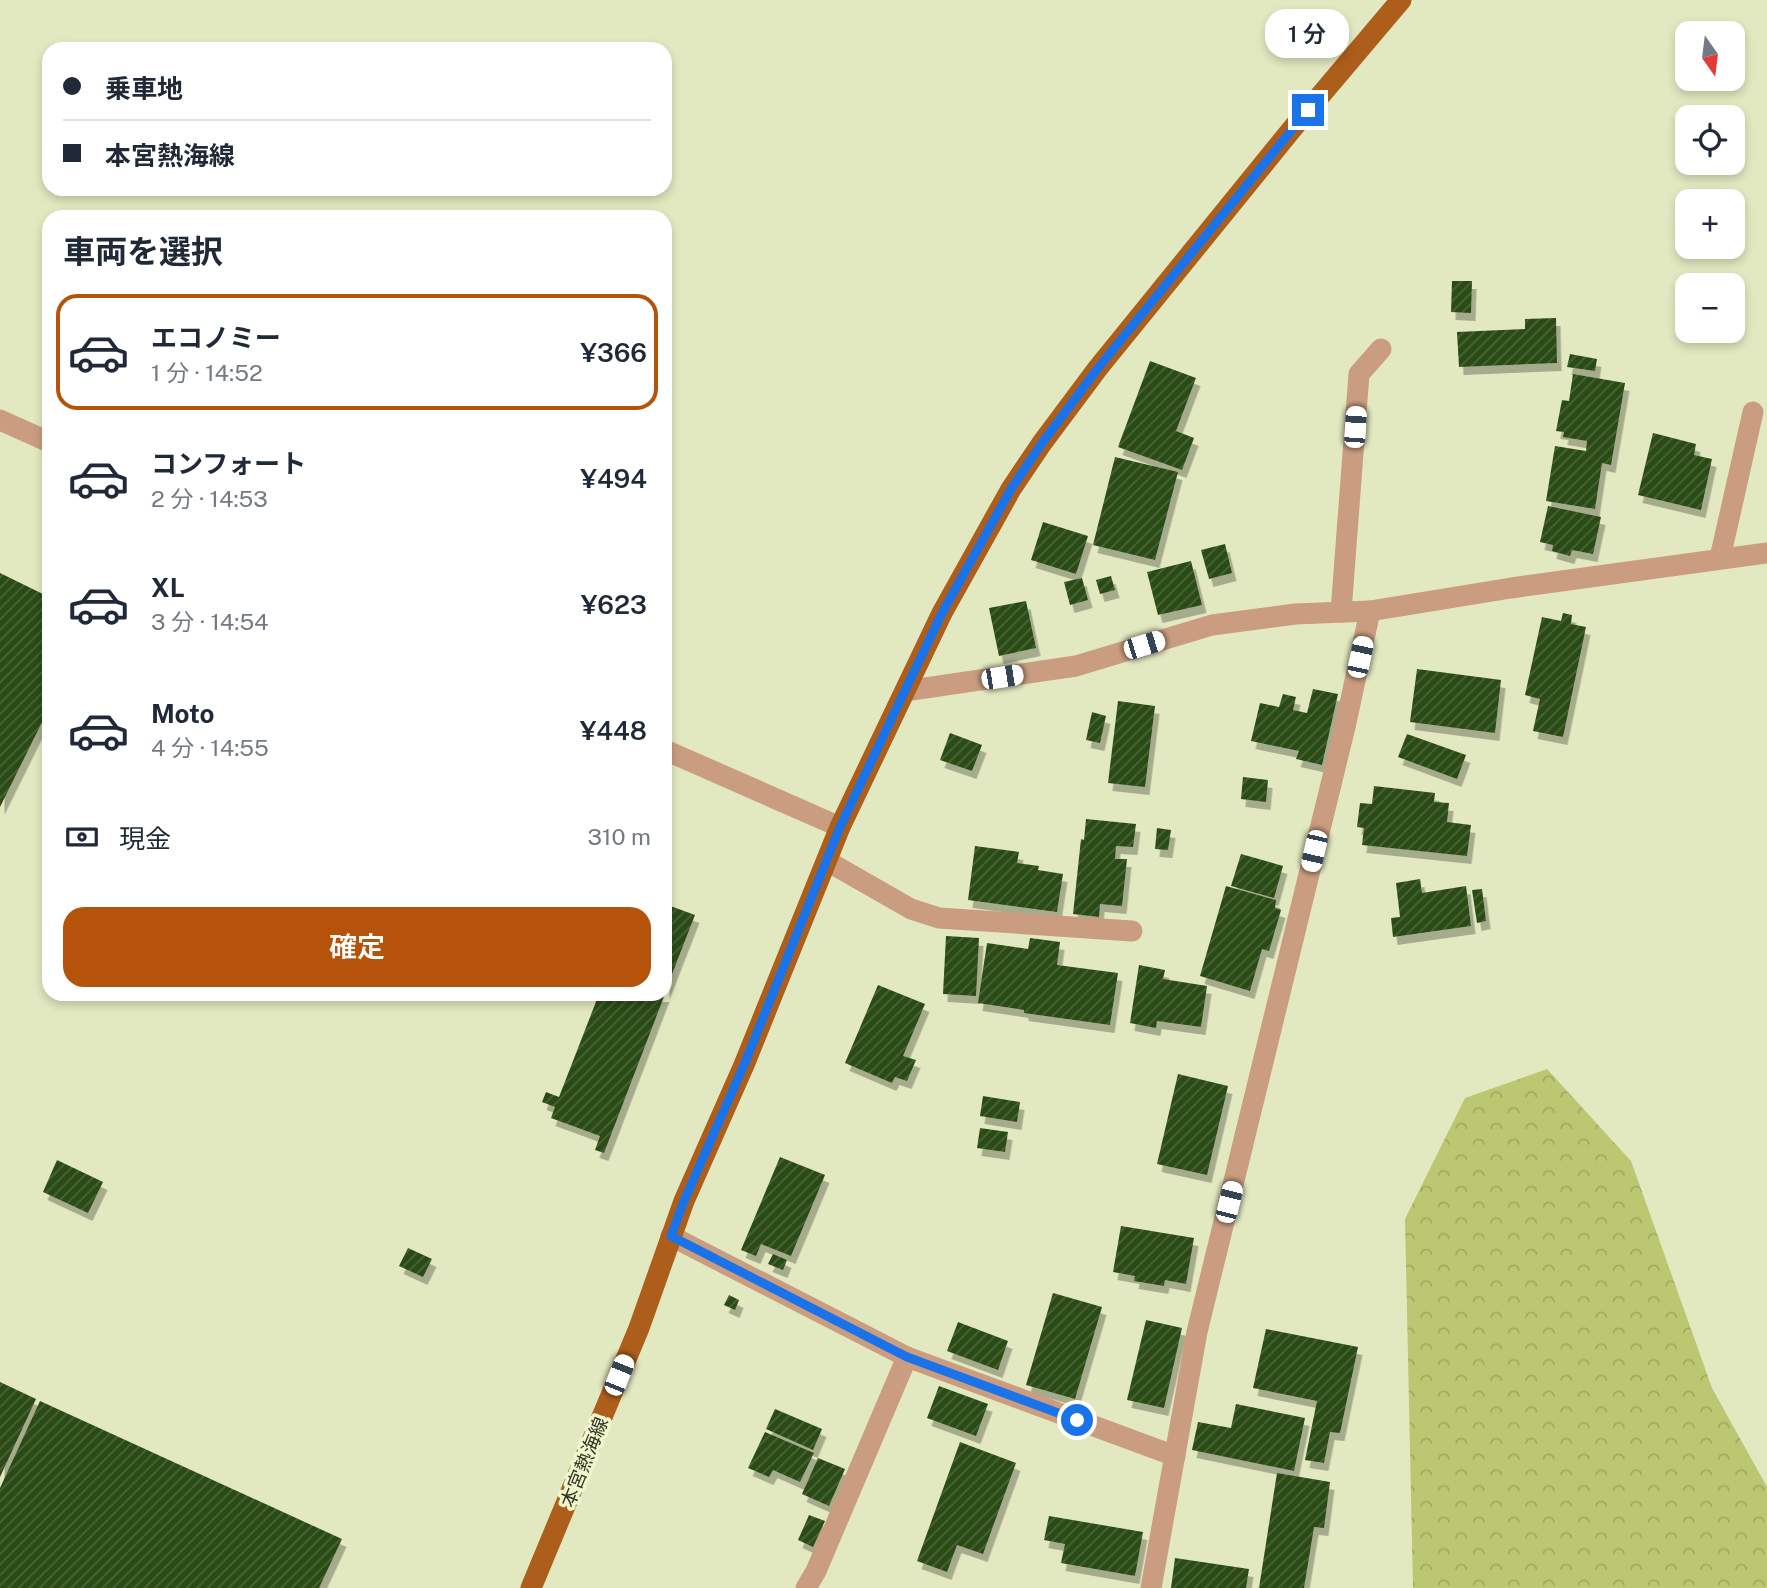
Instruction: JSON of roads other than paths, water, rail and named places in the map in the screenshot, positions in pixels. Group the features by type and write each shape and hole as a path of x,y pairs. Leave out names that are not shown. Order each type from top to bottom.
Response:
{"main road":[{"name":"本宮熱海線","path":"531,1588 639,1328 684,1201 744,1065 840,827 942,613 1011,489 1098,368 1292,129 1402,0"}],"street":[{"path":"1341,612 1359,374 1381,349"},
{"path":"1720,558 1753,412"},
{"path":"0,420 42,439"},
{"path":"905,691 1076,666 1212,625 1295,614 1370,611 1511,587 1767,553"},
{"path":"1151,1588 1197,1332 1345,727 1370,611"},
{"path":"672,753 840,827"},
{"path":"827,861 911,909 939,918 1132,931"},
{"path":"671,1236 907,1357 1175,1456"},
{"path":"806,1588 816,1571 907,1357"}]}
